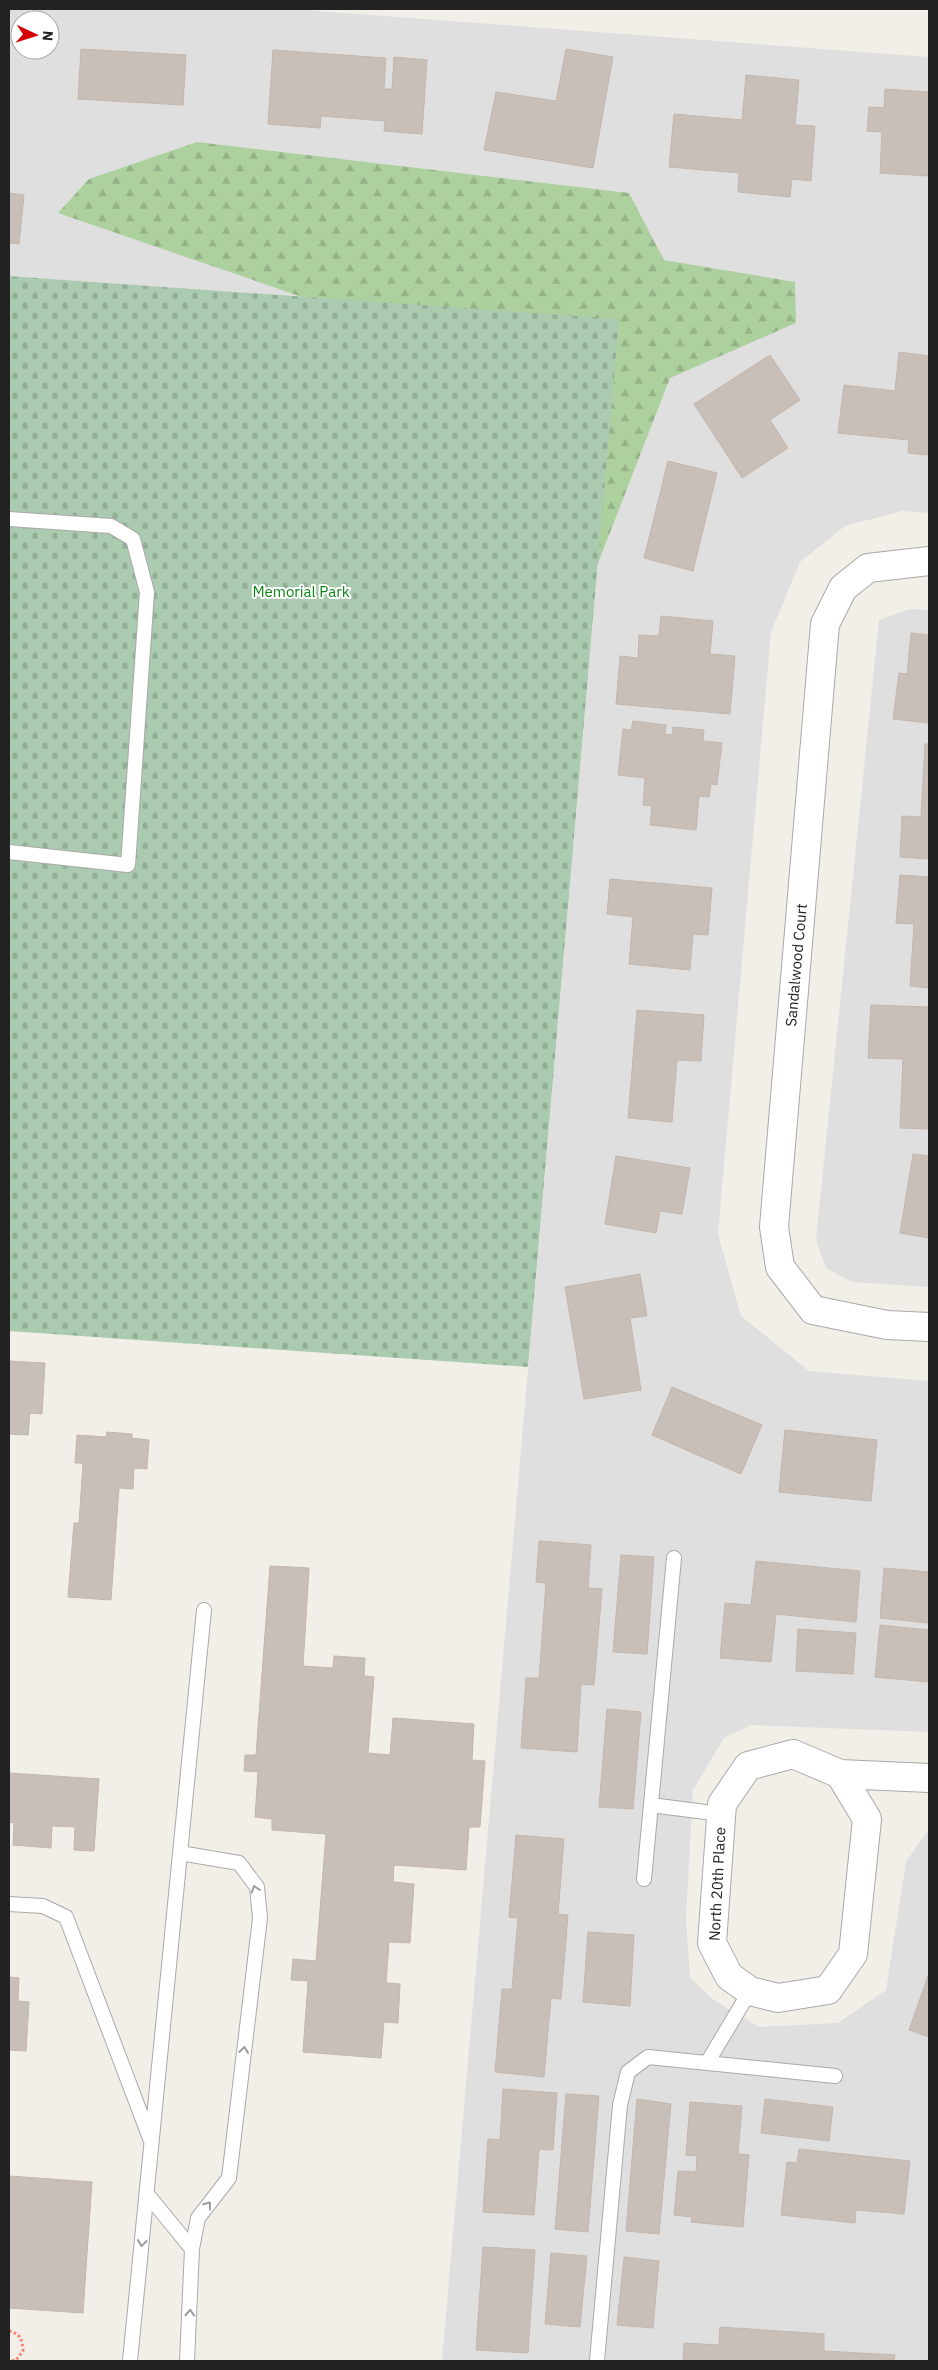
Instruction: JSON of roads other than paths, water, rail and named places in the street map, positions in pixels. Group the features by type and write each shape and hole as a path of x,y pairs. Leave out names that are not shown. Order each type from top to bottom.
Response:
{"street":[{"name":"Sandalwood Court","path":"929,560 868,568 843,588 825,624 774,1228 780,1267 813,1310 887,1325 929,1327"},
{"name":"North 20th Place","path":"840,1774 867,1820 853,1954 828,1990 778,1998 750,1991 729,1976 712,1943 722,1804 748,1766 793,1754 840,1774 929,1778"}],"lane":[{"path":"9,519 111,526 133,539 147,592 128,865 9,852"},
{"path":"644,1879 674,1558"},
{"path":"130,2361 204,1610"},
{"path":"651,1805 721,1814"},
{"path":"180,1853 239,1863 257,1887 260,1918 229,2178 198,2218 192,2250 187,2361"},
{"path":"9,1904 43,1906 66,1916 152,2144"},
{"path":"707,2063 750,1991"},
{"path":"597,2361 620,2104 628,2072 648,2057 835,2076"},
{"path":"147,2194 192,2250"}],"park label":[{"name":"Memorial Park","path":"301,591"}]}
